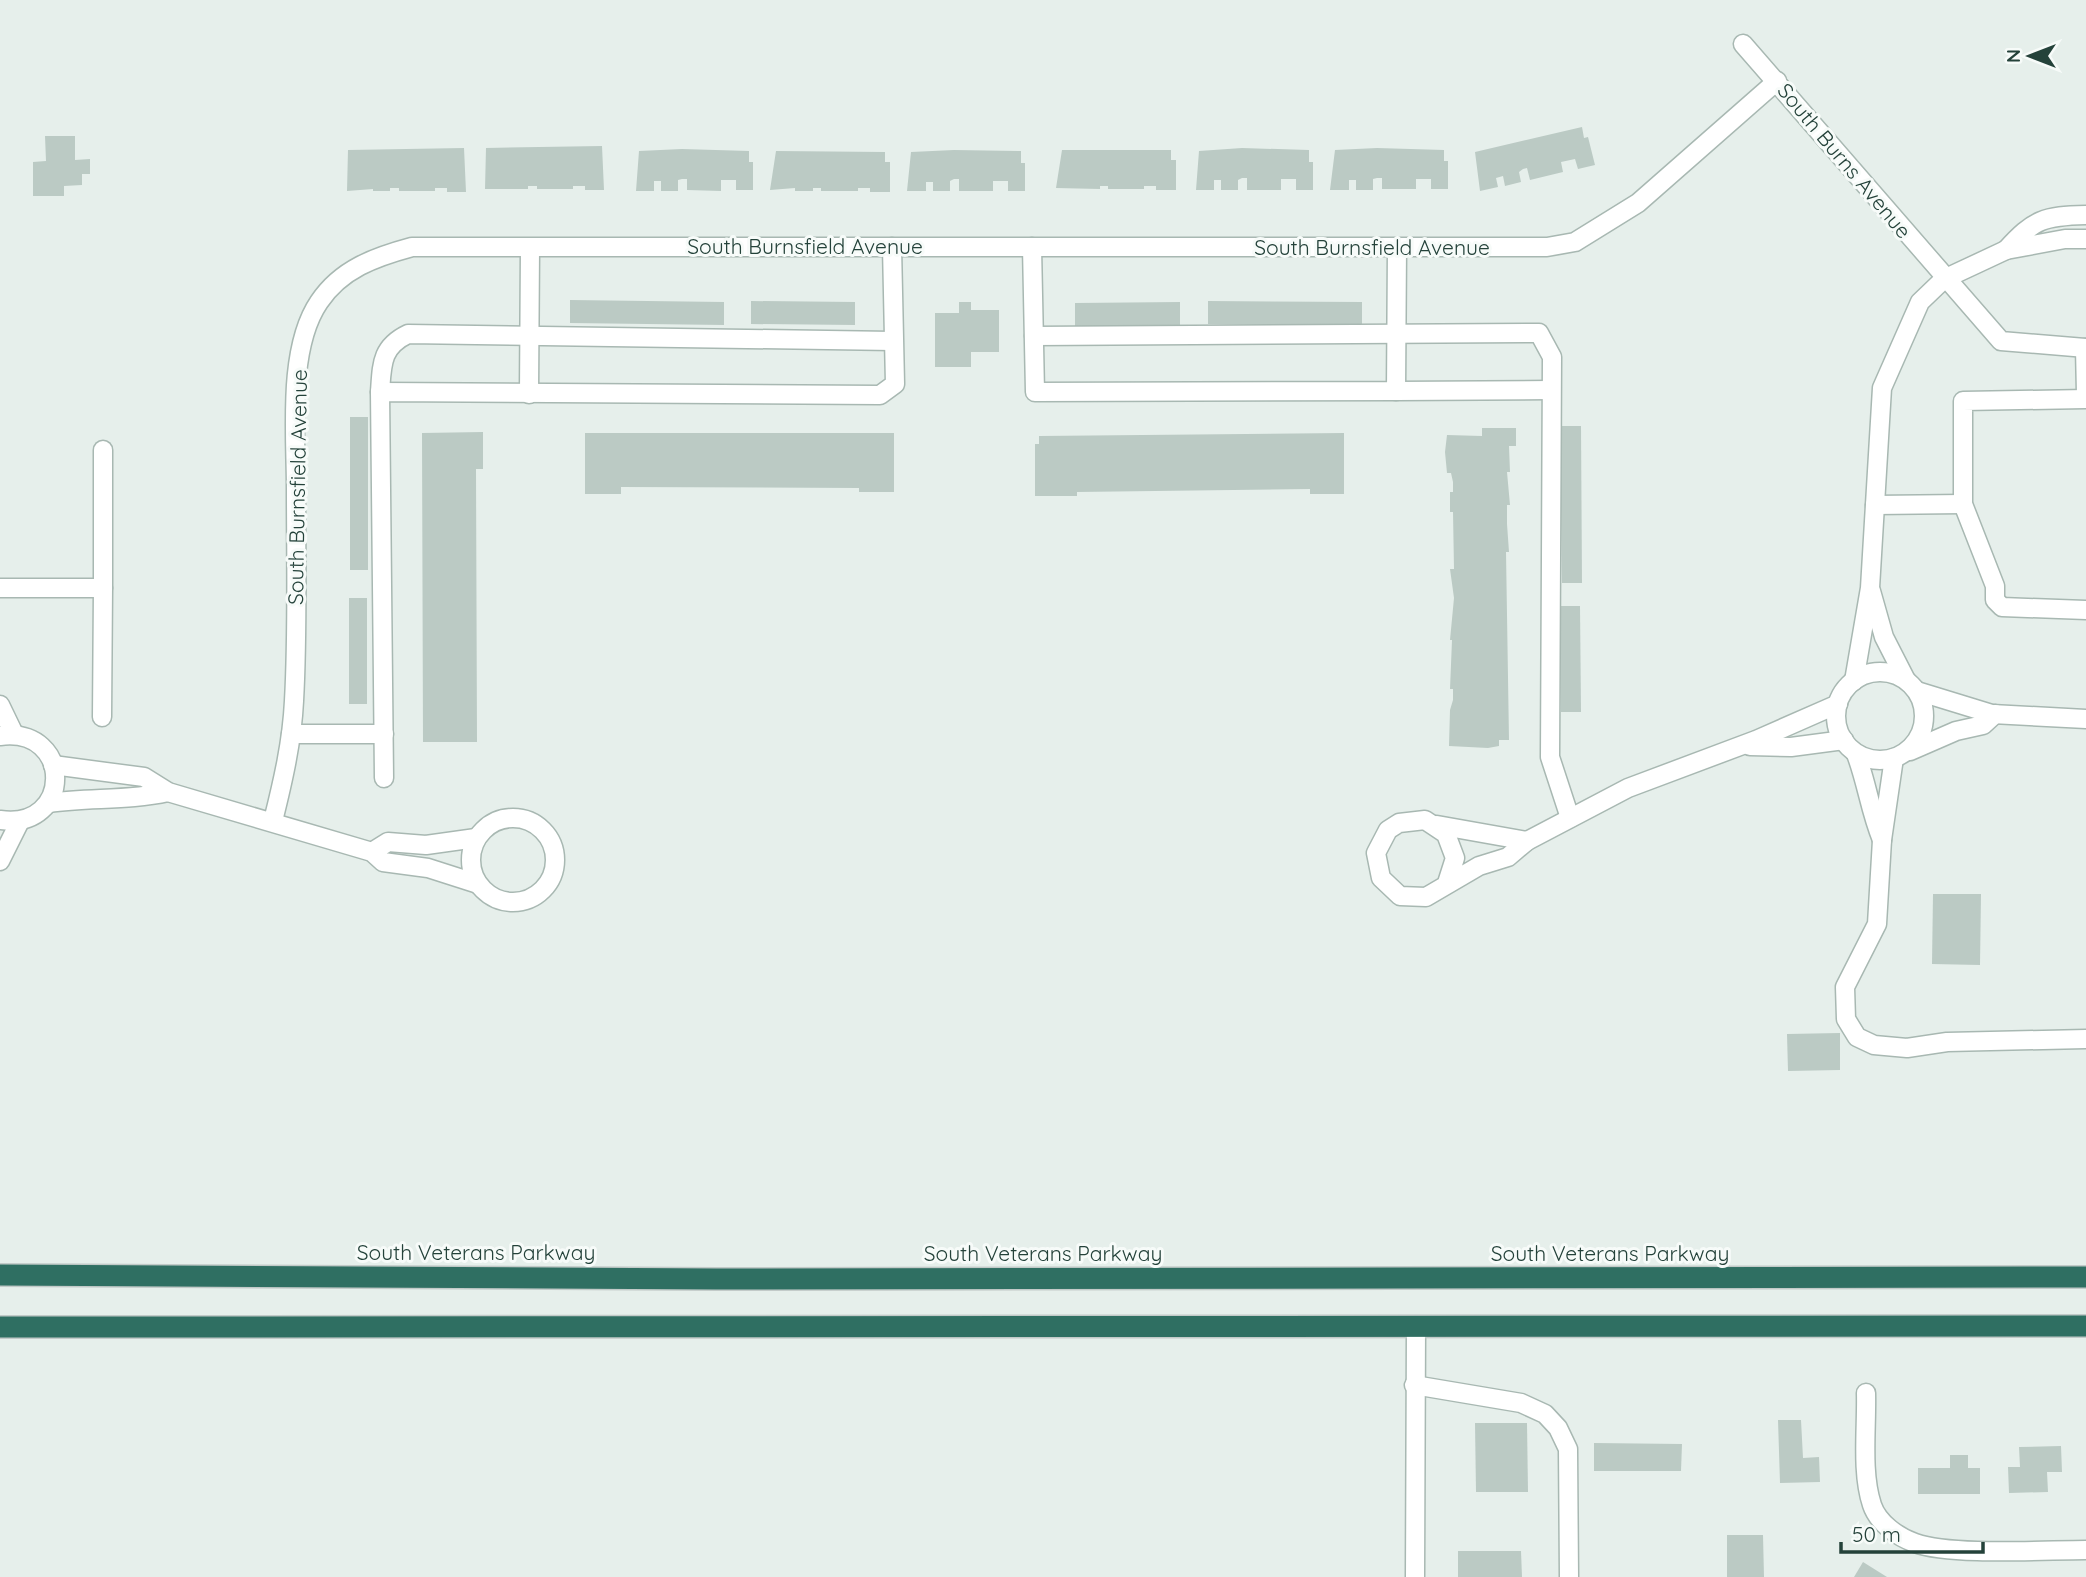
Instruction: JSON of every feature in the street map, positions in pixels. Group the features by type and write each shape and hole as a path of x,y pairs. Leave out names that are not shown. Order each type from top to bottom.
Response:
{"highway":[{"name":"South Veterans Parkway","path":"0,1275 702,1279 2086,1277"},
{"path":"0,1327 2086,1326"}],"street":[{"name":"South Burns Avenue","path":"1743,44 1944,279 2001,341 2085,348"},
{"name":"South Burnsfield Avenue","path":"273,821 289,759 294,701 296,400 304,335 318,304 340,276 367,262 412,247 1510,248 1574,242 1638,203 1777,81"},
{"path":"2006,250 2029,225 2065,215 2086,215"},
{"path":"1882,840 1869,809 1867,783 1836,718 1838,704 1854,681 1870,588 1882,388 1920,302 1944,279 2006,250 2065,239 2086,239"},
{"path":"380,392 880,395 895,384 892,247"},
{"path":"1032,247 1035,392 1552,390"},
{"path":"1396,391 1397,247"},
{"path":"529,394 530,248"},
{"path":"1034,336 1539,333 1552,357 1550,757 1570,818"},
{"path":"384,778 380,392 382,363 392,342 408,334 893,341"},
{"path":"2085,348 2086,396 1963,401 1963,504 1994,586 1995,600 2002,607 2086,610"},
{"path":"102,717 103,450"},
{"path":"1875,505 1963,504"},
{"path":"0,588 103,588"},
{"path":"1870,588 1884,637 1923,705 1925,720 1921,735 1898,756 1882,840 1877,924 1845,988 1846,1019 1857,1037 1874,1045 1907,1048 1947,1042 2086,1039"},
{"path":"1854,681 1880,672 1911,686 1996,715 2086,719"},
{"path":"1527,841 1437,825 1424,820 1399,823 1380,841 1377,866 1389,889 1400,896 1426,897 1479,866 1508,857 1527,841 1628,789 1740,746 1838,704"},
{"path":"0,705 7,735 28,737 41,745 53,765 55,786 49,803 41,811 20,821 0,820"},
{"path":"1740,746 1850,747 1870,760 1898,756 1956,731 1983,725 1996,715"},
{"path":"291,734 384,734"},
{"path":"53,765 144,777 168,792 372,852 383,862 428,868 478,884 500,901 527,901 549,885 556,858 546,832 521,818 506,818 493,823 476,838 426,845 388,842 372,852"},
{"path":"49,803 86,798 137,799 168,792"},
{"path":"0,861 20,821"},
{"path":"1437,825 1453,845 1453,871 1447,883"},
{"path":"476,838 471,858 478,884"},
{"path":"1415,1577 1416,1327"},
{"path":"1414,1385 1521,1404 1545,1415 1558,1428 1568,1449 1569,1577"},
{"path":"1866,1393 1868,1484 1879,1519 1890,1529 1914,1543 1948,1548 2086,1550"}],"building":[{"path":"1582,127 1584,138 1588,137 1595,165 1578,169 1575,159 1561,162 1563,172 1530,180 1527,168 1519,172 1521,182 1505,186 1503,176 1496,178 1498,187 1480,191 1475,152"},
{"path":"45,136 75,136 75,160 90,159 90,174 82,174 82,185 64,186 64,196 33,196 33,162 46,161"},
{"path":"602,146 604,190 585,190 585,186 573,186 573,189 537,189 537,186 528,186 528,189 485,189 486,148"},
{"path":"464,148 466,192 447,192 447,188 435,188 435,191 399,191 399,188 390,188 390,191 347,191 348,150"},
{"path":"1242,148 1309,150 1309,162 1313,162 1313,190 1296,190 1296,179 1281,179 1281,190 1247,190 1247,178 1242,178 1238,180 1238,190 1221,190 1221,180 1214,180 1214,190 1196,190 1199,151"},
{"path":"1062,150 1171,150 1171,160 1176,160 1176,190 1156,190 1156,186 1144,186 1144,189 1108,189 1108,186 1100,186 1100,189 1056,188"},
{"path":"1335,150 1444,150 1444,161 1448,161 1448,189 1431,189 1431,179 1416,179 1416,189 1382,189 1382,178 1377,178 1373,179 1373,190 1356,190 1356,180 1349,180 1349,190 1330,190"},
{"path":"639,151 749,151 749,162 753,162 753,190 736,190 736,180 721,180 721,191 687,190 687,179 682,179 678,180 678,191 661,191 661,181 654,181 654,191 636,191"},
{"path":"776,151 885,152 885,162 890,162 890,192 870,192 870,188 858,188 858,191 821,191 821,188 813,188 813,191 795,191 795,188 770,190"},
{"path":"1021,151 1021,163 1025,163 1025,191 1008,191 1008,181 993,181 993,191 959,191 959,179 954,179 950,181 950,191 933,191 933,182 926,182 926,191 907,191 911,152"},
{"path":"570,300 724,302 724,325 570,323"},
{"path":"751,301 855,302 855,325 751,324"},
{"path":"1208,301 1362,302 1362,326 1208,324"},
{"path":"959,302 971,302 971,310 999,310 999,352 971,352 971,367 935,367 935,313 959,313"},
{"path":"1180,302 1180,326 1075,327 1075,303"},
{"path":"350,417 368,417 368,570 350,570"},
{"path":"1560,426 1581,426 1582,583 1562,583"},
{"path":"1482,428 1516,428 1516,446 1509,446 1510,472 1507,472 1510,505 1507,505 1509,552 1506,552 1509,740 1499,740 1499,746 1488,748 1449,746 1450,710 1453,700 1453,689 1450,689 1450,640 1454,598 1450,569 1454,569 1450,492 1453,492 1453,482 1451,473 1447,473 1445,452 1447,435 1482,436"},
{"path":"483,432 483,469 476,469 477,742 423,742 422,433"},
{"path":"585,433 894,433 894,492 859,492 859,488 621,487 621,494 585,494"},
{"path":"1344,433 1344,494 1310,494 1310,489 1077,492 1077,496 1035,496 1035,444 1039,444 1039,436"},
{"path":"349,598 367,598 367,704 349,704"},
{"path":"1560,606 1580,606 1581,712 1561,712"},
{"path":"1933,894 1981,894 1980,965 1932,964"},
{"path":"1840,1033 1840,1070 1788,1071 1787,1034"},
{"path":"1778,1420 1801,1420 1803,1458 1819,1457 1820,1482 1780,1483"},
{"path":"1475,1423 1527,1423 1528,1492 1476,1492"},
{"path":"1594,1443 1682,1444 1681,1471 1594,1471"},
{"path":"2061,1446 2062,1472 2047,1472 2048,1492 2009,1493 2008,1467 2020,1467 2019,1447"},
{"path":"1950,1455 1968,1455 1968,1468 1980,1468 1980,1494 1918,1494 1918,1468 1950,1468"},
{"path":"1727,1535 1763,1535 1764,1577 1727,1577"},
{"path":"1458,1551 1521,1551 1522,1577 1458,1577"},
{"path":"1863,1562 1887,1577 1854,1577"}]}
